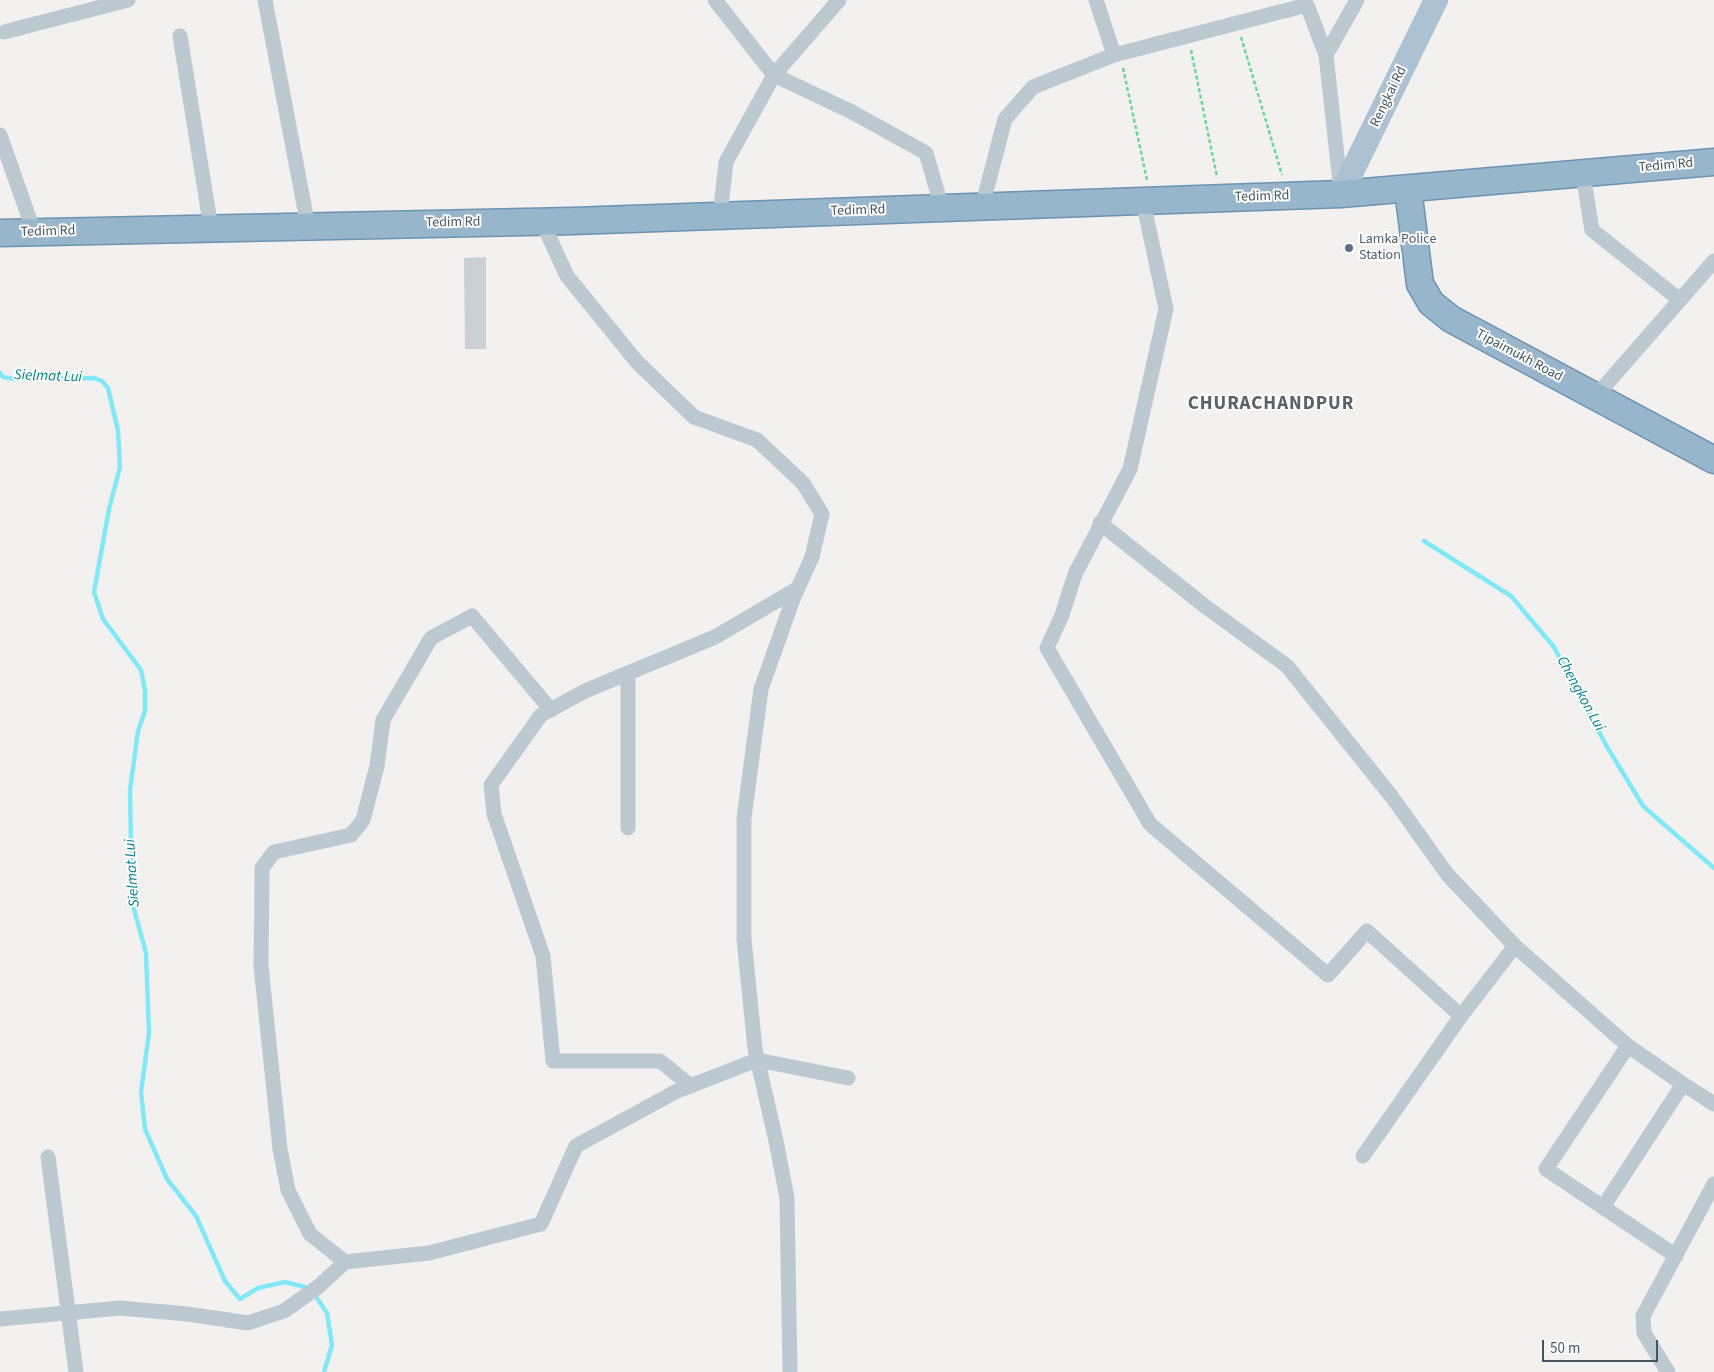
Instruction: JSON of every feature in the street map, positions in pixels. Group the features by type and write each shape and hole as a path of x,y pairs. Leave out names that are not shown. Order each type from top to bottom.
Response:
{"highway":[{"name":"Tedim Rd","path":"0,233 542,222 1341,194 1714,162"},
{"name":"Tipaimukh Road","path":"1408,189 1420,284 1431,303 1451,319 1714,460"}],"main road":[{"name":"Rengkai Rd","path":"1341,194 1436,0"}],"street":[{"path":"4,32 128,0"},
{"path":"265,0 308,226"},
{"path":"715,0 774,75 852,112 926,153 942,208"},
{"path":"720,216 726,162 774,75 840,0"},
{"path":"1096,0 1117,54"},
{"path":"1326,55 1358,0"},
{"path":"982,207 1005,119 1032,87 1117,54 1308,5 1326,55 1341,194"},
{"path":"180,36 211,228"},
{"path":"0,134 34,232"},
{"path":"1583,174 1592,230 1680,300"},
{"path":"1147,201 1166,309 1130,468 1075,574 1062,615 1047,648 1150,824 1328,975 1367,931 1461,1016"},
{"path":"542,222 567,276 637,362 694,417 757,440 803,483 822,514 812,558 797,589 761,689 744,818 744,939 758,1060 787,1198 790,1372"},
{"path":"1595,396 1714,262"},
{"path":"1100,523 1206,607 1287,666 1392,797 1447,874 1515,946 1628,1046 1714,1104"},
{"path":"691,1086 660,1061 553,1061 543,956 494,814 491,785 541,715 585,692 715,637 797,589"},
{"path":"345,1262 310,1234 288,1190 280,1150 261,966 262,868 274,852 351,835 363,820 377,766 383,720 431,638 472,616 551,710"},
{"path":"628,674 628,828"},
{"path":"1362,1156 1461,1016 1515,946"},
{"path":"1628,1046 1546,1169 1676,1256"},
{"path":"0,1319 120,1308 187,1314 248,1323 284,1311 329,1278 345,1262 429,1253 540,1224 576,1146 677,1091 758,1060 848,1078"},
{"path":"1603,1207 1683,1084"},
{"path":"48,1157 76,1372"},
{"path":"1668,1372 1644,1333 1644,1316 1714,1184"}],"path":[{"path":"1237,23 1288,196"},
{"path":"1188,36 1222,198"},
{"path":"1117,54 1147,201"}],"building":[{"path":"486,257 486,349 465,349 464,258"}],"waterway":[{"name":"Sielmat Lui","path":"0,373 3,377 15,379 94,378 102,381 108,388 118,431 120,467 109,509 94,592 103,619 141,670 145,690 145,711 138,731 130,790 132,902 146,953 149,1033 141,1092 145,1129 167,1179 196,1216 225,1281 240,1299 258,1288 285,1282 309,1288"},
{"name":"Chengkon Lui","path":"1424,541 1511,596 1554,647 1606,745 1643,806 1714,868"},
{"name":"Sielmat Lui","path":"314,1294 327,1313 332,1345 324,1372"}],"place":[{"name":"Lamka Police Station","path":"1349,248"}],"district":[{"name":"CHURACHANDPUR","path":"1271,405"}]}
